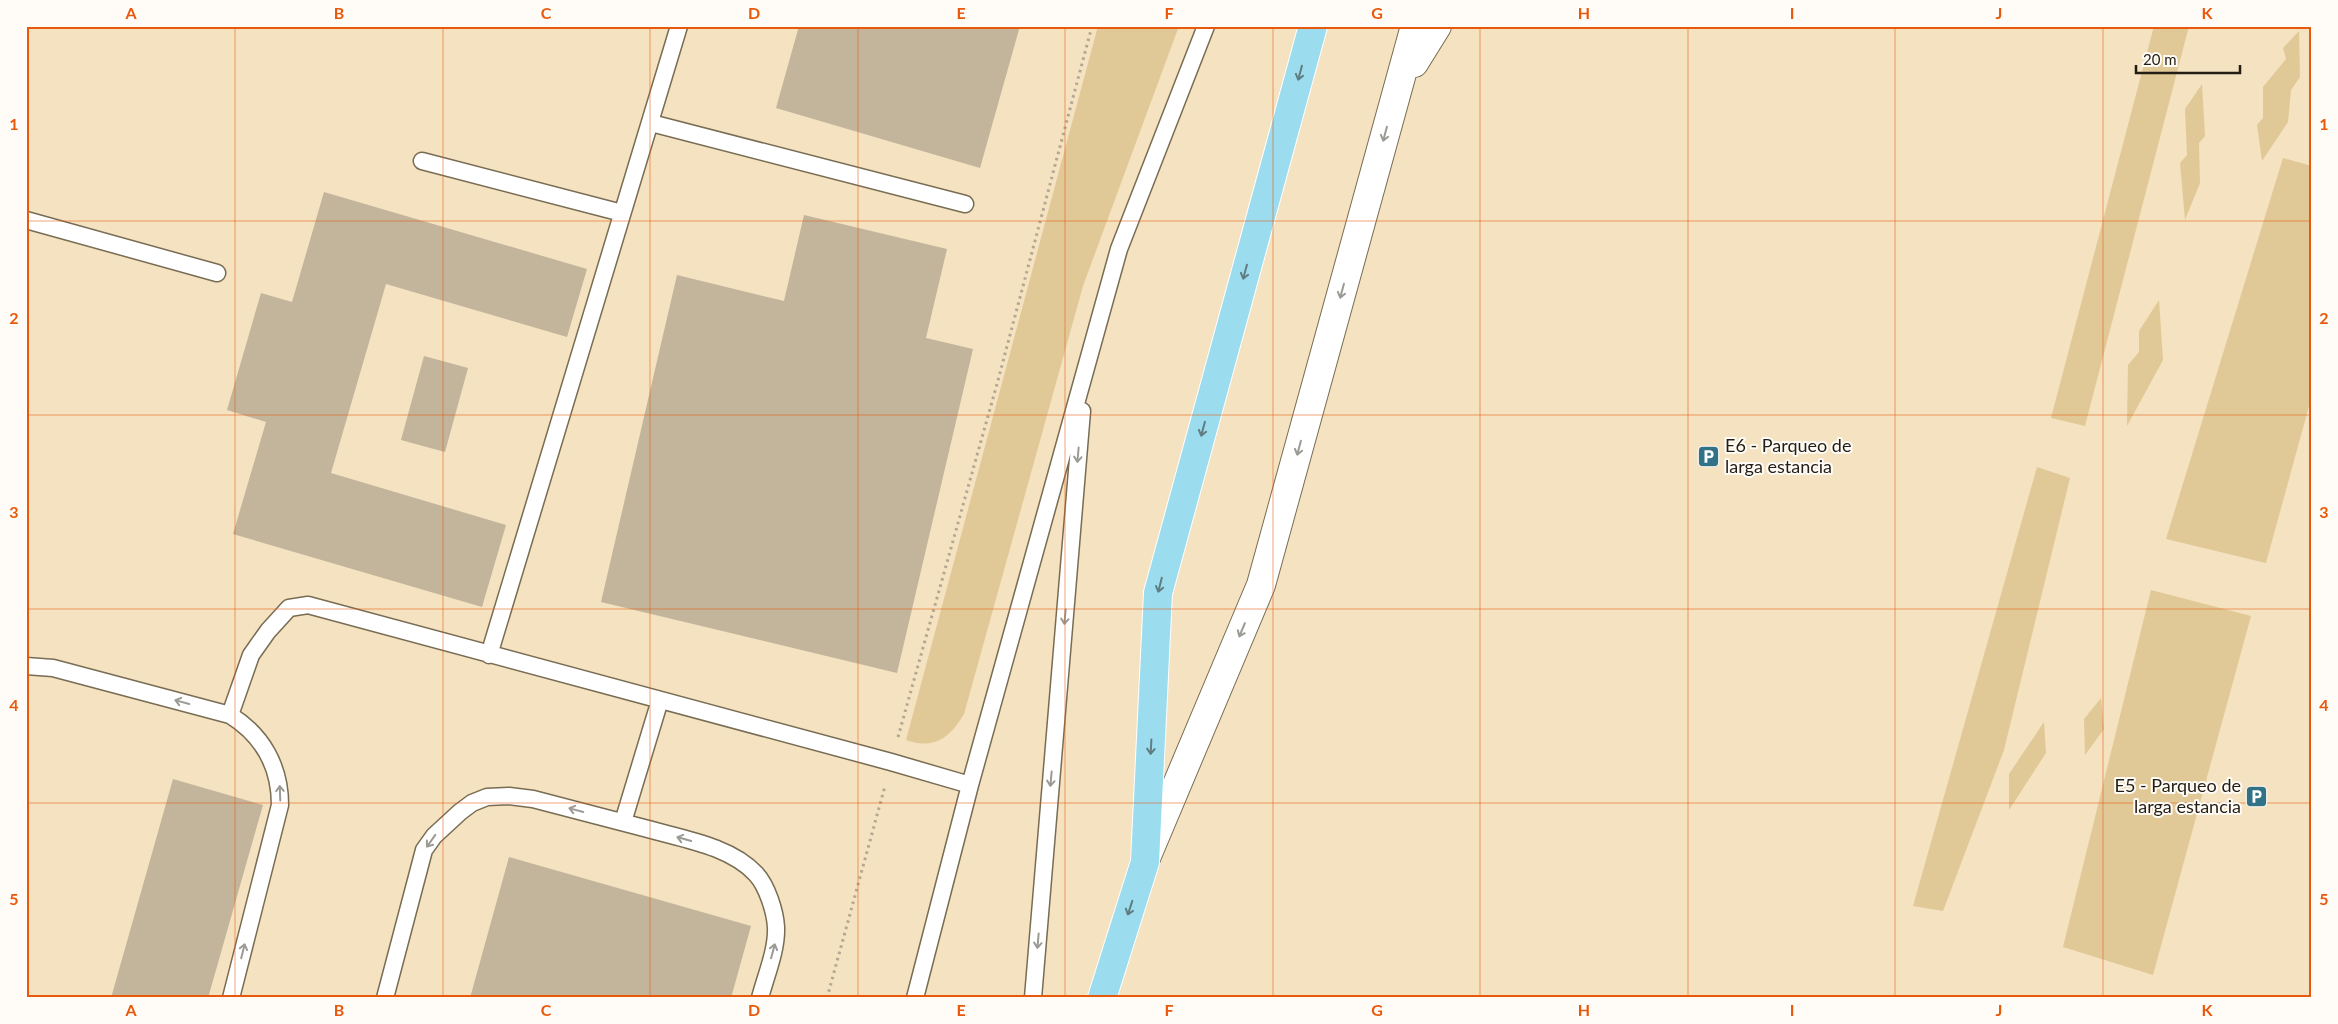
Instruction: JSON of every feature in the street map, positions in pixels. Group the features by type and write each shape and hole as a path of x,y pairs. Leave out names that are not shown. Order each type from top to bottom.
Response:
{"main road":[{"path":"1145,862 1158,593 1313,26"},
{"path":"1102,998 1145,862 1261,585 1415,26"},
{"path":"1398,87 1437,26"}],"lane":[{"path":"489,655 622,213 651,123 678,26"},
{"path":"915,998 970,785 1119,249 1206,26"},
{"path":"651,123 965,204"},
{"path":"422,161 622,213"},
{"path":"26,220 217,272"},
{"path":"1033,998 1085,372"},
{"path":"230,715 251,656 268,631 289,608 308,605 892,762 970,785"},
{"path":"26,666 53,668 230,715 251,730 264,746 274,764 280,786 280,805 231,998"},
{"path":"623,822 660,700"},
{"path":"385,998 424,850 434,836 472,803 487,797 509,796 533,798 623,822 725,853 757,874 767,892 776,926 775,942 760,998"}],"path":[{"path":"827,998 997,384 1092,26"}],"shaded area":[{"path":"26,26 2312,26 2312,998 26,998"},
{"path":"1098,26 1179,26 1083,286 964,714 953,730 940,740 925,744 916,743 906,740"},
{"path":"2154,26 2189,26 2085,426 2051,418"},
{"path":"2299,31 2300,77 2291,90 2288,122 2262,161 2257,125 2263,118 2263,87 2286,59 2283,48"},
{"path":"2202,84 2205,136 2199,143 2200,183 2185,220 2180,163 2187,155 2185,109"},
{"path":"2283,158 2312,166 2312,395 2266,563 2166,539"},
{"path":"2159,300 2163,360 2127,426 2128,365 2139,352 2139,331"},
{"path":"2037,467 2070,478 2004,750 1943,911 1913,906"},
{"path":"2151,590 2251,616 2153,975 2063,947"},
{"path":"2101,698 2104,729 2085,755 2084,719"},
{"path":"2044,722 2046,753 2009,810 2009,774"}],"building":[{"path":"799,26 1020,26 980,168 776,108"},
{"path":"324,192 587,269 567,337 386,284 331,473 506,525 482,607 233,534 266,422 227,410 261,293 292,302"},
{"path":"804,215 947,249 926,338 973,349 897,673 601,602 677,275 784,301"},
{"path":"424,356 468,368 445,452 401,440"},
{"path":"173,779 263,805 208,998 111,998"},
{"path":"509,857 751,926 731,998 470,998"}],"place":[{"name":"E6 - Parqueo de larga estancia","path":"1709,456"},
{"name":"E5 - Parqueo de larga estancia","path":"2257,796"}]}
